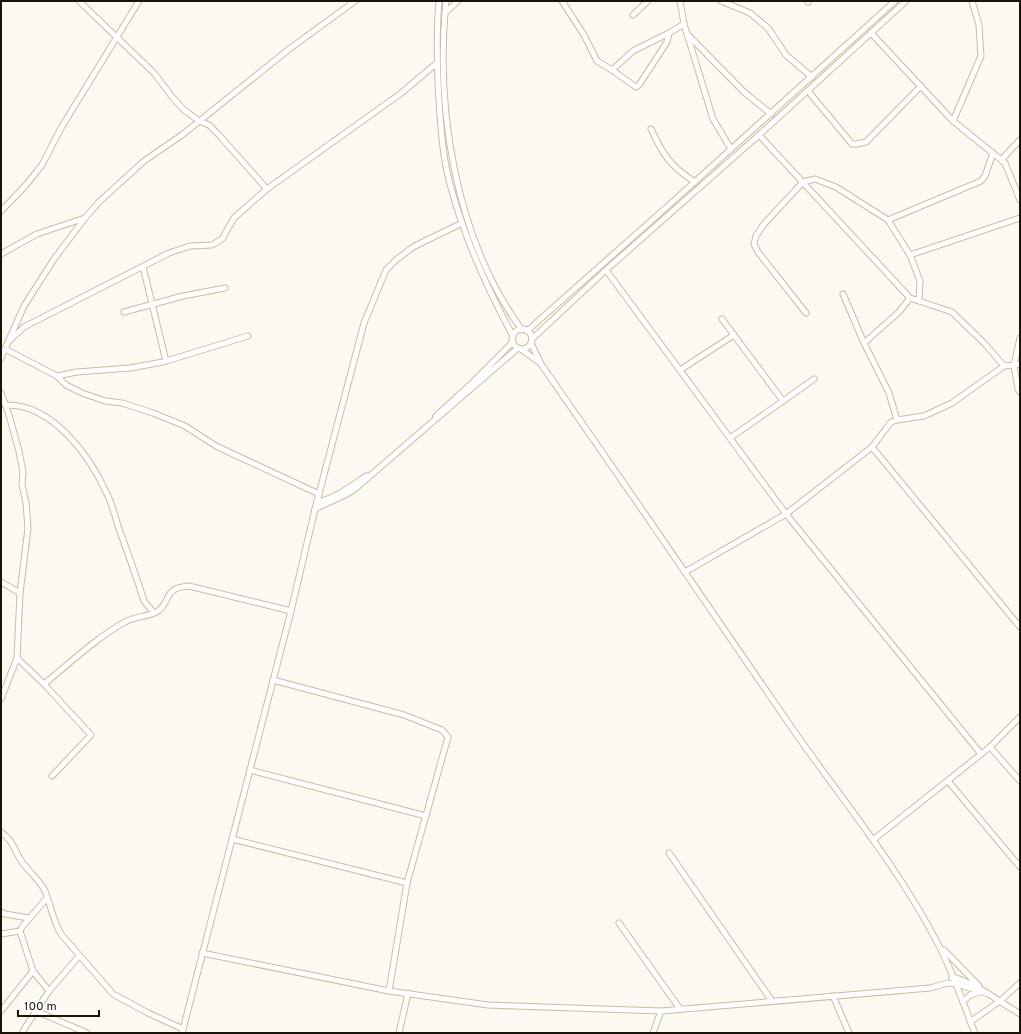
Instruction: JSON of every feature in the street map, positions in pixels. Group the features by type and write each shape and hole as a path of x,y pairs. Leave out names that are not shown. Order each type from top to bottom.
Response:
{"street":[{"path":"79,1 154,73 183,110 199,121 208,125 218,134 267,189"},
{"path":"1,212 42,165 61,128 94,72 118,37 139,1"},
{"path":"1,358 24,306 54,259 99,202 144,161 199,121 288,50 355,1"},
{"path":"439,1 437,63 444,155 452,190 462,223 485,281 513,336 513,342 541,364"},
{"path":"446,1 443,42 450,150 455,175 465,210 490,277 502,299 524,330 531,336 541,364 812,757 873,840 920,910 940,946 954,977 975,1033"},
{"path":"445,13 458,1"},
{"path":"562,1 584,35 597,61 636,88 667,42 669,33"},
{"path":"633,15 648,1"},
{"path":"680,1 684,24 713,119 731,149"},
{"path":"721,1 750,13 768,28 786,54 812,77"},
{"path":"513,336 515,332 524,330 695,182 895,1"},
{"path":"315,509 336,500 356,488 520,349 527,348 532,341 606,270 759,135 906,1"},
{"path":"953,121 981,56 979,25 972,1"},
{"path":"612,70 633,51 684,24"},
{"path":"871,33 953,121 1002,159 1020,200"},
{"path":"688,36 744,92 770,114"},
{"path":"8,341 24,327 169,253 190,246 212,245 222,239 234,218 267,189 400,94 437,63"},
{"path":"808,91 852,144 857,144 866,142 921,86"},
{"path":"651,129 660,149 673,166 695,182"},
{"path":"759,135 910,298 952,312 985,344 1004,366"},
{"path":"1002,159 1020,140"},
{"path":"888,220 981,181 985,176 993,153"},
{"path":"806,313 758,252 754,244 756,236 764,224 803,182 814,179 836,187 888,220 910,255 920,281 919,302"},
{"path":"1,254 37,234 86,218"},
{"path":"910,255 1020,218"},
{"path":"1,832 9,838 22,861 42,886 55,924 61,934 113,994 182,1031 364,323 386,270 413,247 462,223"},
{"path":"143,267 166,362"},
{"path":"606,270 786,514 981,754"},
{"path":"124,312 183,296 225,288"},
{"path":"843,294 864,343 889,393 897,420"},
{"path":"864,343 898,312 910,298"},
{"path":"722,319 784,401"},
{"path":"680,370 734,335"},
{"path":"58,376 78,372 130,368 166,362 248,336"},
{"path":"1020,338 1014,365 1018,389 1020,392"},
{"path":"317,502 345,491 368,473 467,387 513,342"},
{"path":"5,349 58,376 66,385 82,393 105,401 122,403 153,413 185,426 216,446 319,494"},
{"path":"685,572 786,514 872,447 891,422 924,416 952,403 1004,366 1020,364"},
{"path":"730,438 814,379"},
{"path":"1,393 23,472 22,485 26,503 28,528 20,593 17,658 1,700"},
{"path":"5,405 14,404 44,415 57,425 77,445 96,473 107,495 144,601 154,613"},
{"path":"872,447 1020,624"},
{"path":"1,582 20,593"},
{"path":"44,684 101,638 124,622 154,613 162,606 168,595 174,590 182,587 189,586 291,611"},
{"path":"17,658 44,684 91,735 52,776"},
{"path":"273,680 404,715 442,730 448,737 407,883 389,991"},
{"path":"873,840 990,747 1020,717"},
{"path":"990,747 1020,781"},
{"path":"250,770 426,816"},
{"path":"948,781 1020,867"},
{"path":"232,839 407,883"},
{"path":"669,853 772,1001"},
{"path":"47,898 29,918 20,931 33,972 49,991"},
{"path":"1,912 29,918"},
{"path":"619,923 680,1009"},
{"path":"1,934 20,931"},
{"path":"940,946 982,991"},
{"path":"202,953 389,991 488,1005 661,1011 930,988 948,983 982,991"},
{"path":"24,1031 49,991 79,956"},
{"path":"1,1011 33,972"},
{"path":"948,983 954,977"},
{"path":"954,977 989,994 1020,1014"},
{"path":"970,1022 1000,1001 1020,983"},
{"path":"963,1002 970,995 982,991"},
{"path":"399,1033 408,993"},
{"path":"833,996 849,1033"},
{"path":"36,1011 87,1033"},
{"path":"653,1033 661,1011"}]}
